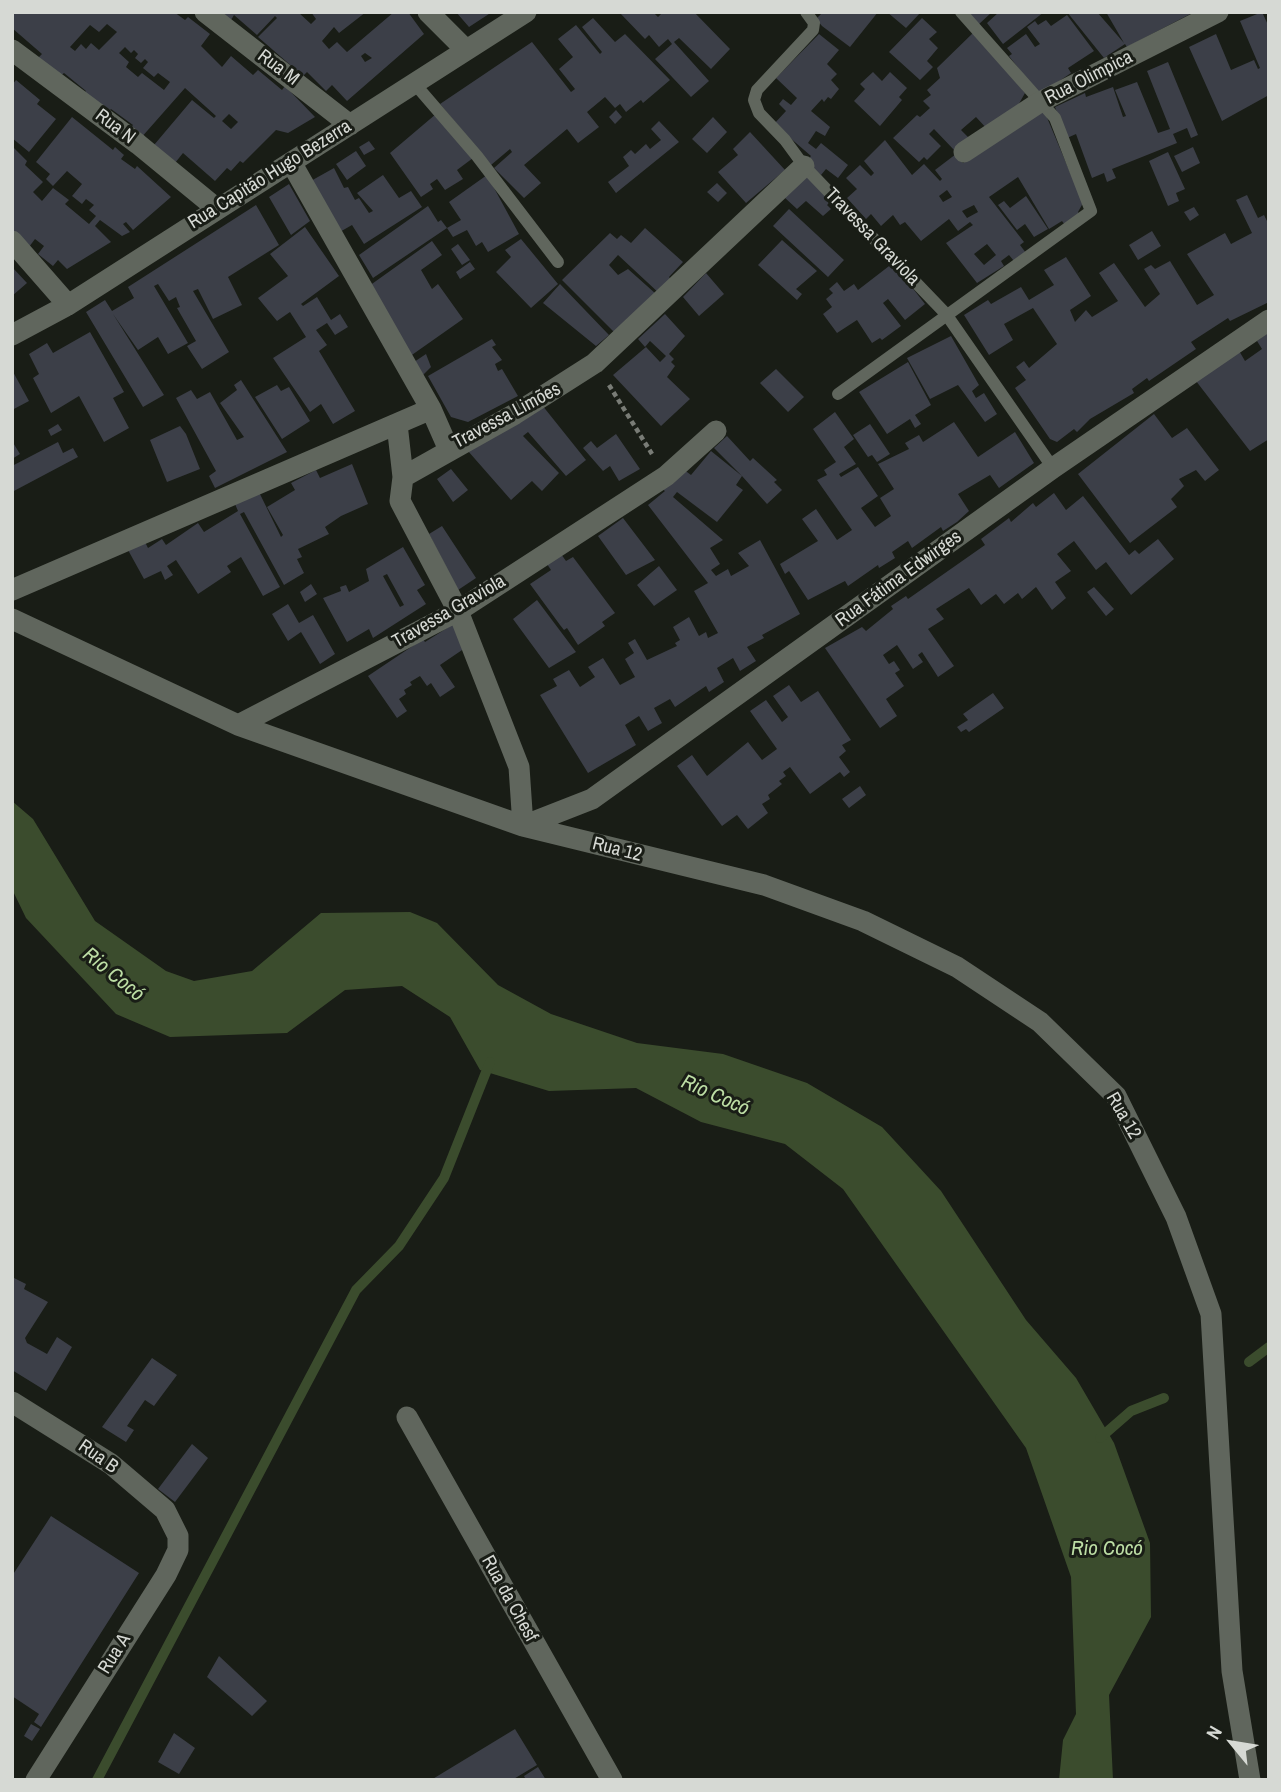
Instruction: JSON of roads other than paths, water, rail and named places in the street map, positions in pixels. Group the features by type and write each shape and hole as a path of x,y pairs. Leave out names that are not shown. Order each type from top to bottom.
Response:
{"street":[{"name":"Rua M","path":"205,12 350,125"},
{"path":"428,12 466,50"},
{"name":"Rua Capitão Hugo Bezerra","path":"12,335 68,305 526,12"},
{"name":"Rua Olimpica","path":"964,152 1040,102 1218,12"},
{"name":"Rua N","path":"12,50 138,144 216,208"},
{"name":"Travessa Limões","path":"292,164 431,409 449,450 516,414 595,363 804,166"},
{"path":"12,241 68,305"},
{"name":"Rua Fátima Edwirges","path":"523,826 592,799 1053,468 1269,320"},
{"path":"12,590 431,409"},
{"path":"397,424 403,477 400,501 458,611 519,767 523,826"},
{"name":"Travessa Graviola","path":"238,725 458,611 666,476 716,431"},
{"path":"403,477 449,450"},
{"name":"Rua 12","path":"12,619 238,725 523,826 764,886 863,920 957,967 1040,1022 1116,1096 1176,1217 1211,1314 1232,1671 1250,1780"},
{"name":"Rua B","path":"12,1402 111,1464 165,1510 174,1525"},
{"name":"Rua da Chesf","path":"407,1417 611,1780"},
{"name":"Rua A","path":"36,1780 166,1575 178,1550 174,1525"}],"lane":[{"path":"838,394 1091,211 1055,118 961,12"},
{"name":"Travessa Graviola","path":"806,13 814,23 813,30 757,90 754,100 759,113 785,140 804,166 946,314 1053,468"},
{"path":"414,83 477,156 558,262"}],"water":[{"name":"Rio Cocó","path":"12,801 33,819 95,921 166,971 194,981 252,971 321,913 410,912 437,923 498,985 551,1014 637,1043 723,1054 807,1083 882,1127 941,1191 1026,1320 1076,1378 1114,1443 1150,1543 1151,1617 1109,1695 1113,1780 1059,1780 1063,1740 1076,1714 1071,1577 1026,1448 843,1189 785,1144 701,1122 636,1088 549,1091 480,1070 450,1017 402,986 345,990 287,1033 170,1037 116,1014 26,918 12,889"}],"waterway":[{"path":"97,1780 356,1290 399,1246 444,1178 490,1062"},
{"path":"1249,1362 1269,1347"},
{"path":"1100,1438 1131,1411 1164,1398"}]}
